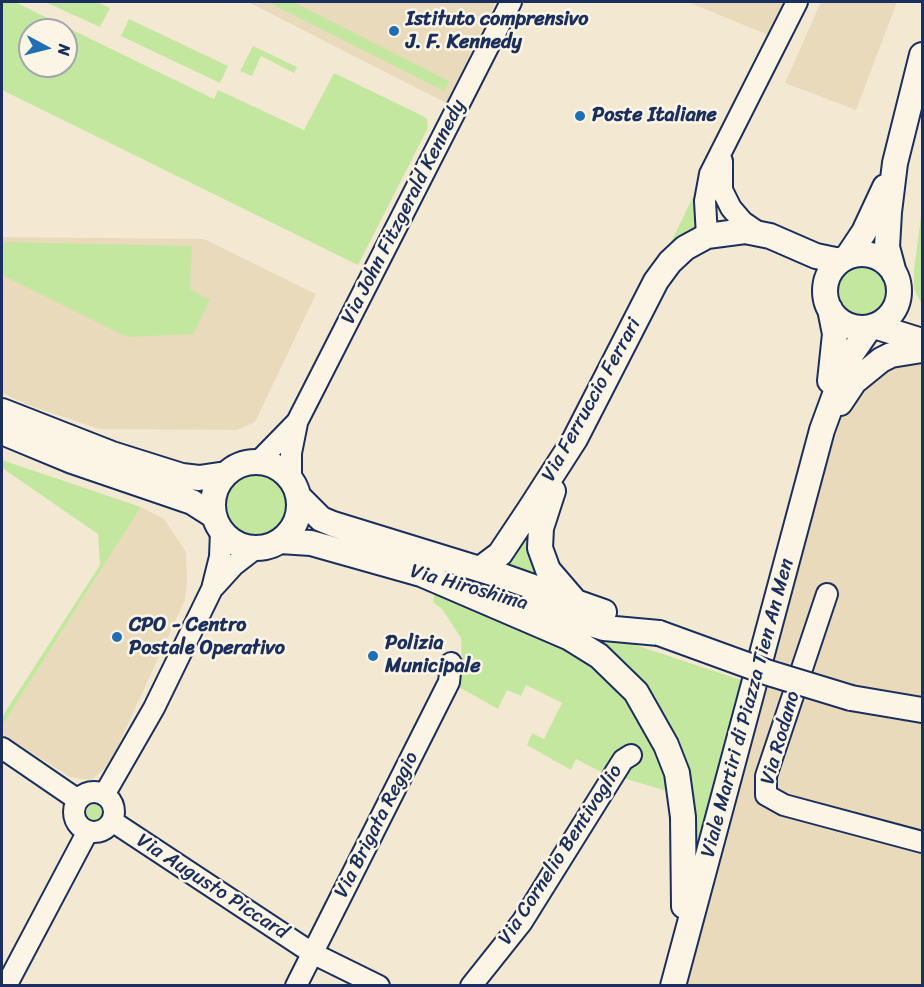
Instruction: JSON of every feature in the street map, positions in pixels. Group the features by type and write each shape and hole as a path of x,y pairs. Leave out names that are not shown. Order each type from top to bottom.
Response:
{"main road":[{"path":"922,55 896,163 887,247 898,285 898,297 907,317 922,330"},
{"path":"828,298 830,272 864,232 896,163"},
{"name":"Via Ferruccio Ferrari","path":"480,569 500,554 575,439 656,281 677,255 707,236 732,231 759,233"},
{"path":"759,233 796,249 844,258 869,254 879,258 894,273"},
{"path":"796,249 841,321 850,326 872,326 922,341"},
{"name":"Viale Martiri di Piazza Tien An Men","path":"673,986 822,430 851,353 872,326 887,317 898,297"},
{"name":"Viale Martiri di Piazza Tien An Men","path":"822,430 835,352 835,334 828,298"},
{"path":"822,430 864,373 891,355 922,350"},
{"path":"2,411 112,454 182,476 199,478 226,474 241,465 258,462"},
{"path":"2,432 72,460 192,502 243,546 256,548"},
{"name":"Via Hiroshima","path":"575,439 551,496 540,538 548,570 576,602"},
{"name":"Via Hiroshima","path":"258,462 277,467 321,519 480,569 769,673 851,698 922,710"},
{"path":"218,523 214,493 226,474"},
{"path":"280,541 296,521 294,488"},
{"name":"Via Hiroshima","path":"256,548 280,541 311,543 604,628 659,633"},
{"path":"414,572 570,638 599,656 636,692 666,745 679,784 686,863 684,943"}],"street":[{"name":"Via John Fitzgerald Kennedy","path":"294,488 291,453 297,422 511,2"},
{"path":"707,236 705,201 710,174 797,2"},
{"path":"724,149 722,190 731,208 743,222 759,233"},
{"name":"Via John Fitzgerald Kennedy","path":"258,462 297,422"},
{"path":"109,807 87,793 78,800 75,818 88,831 99,831 141,732 212,589 220,557 218,523"},
{"path":"212,589 234,565 256,548"},
{"name":"Via Rodano","path":"827,594 766,776 766,795 784,805 922,842"},
{"name":"Via Brigata Reggio","path":"296,986 449,682 451,663"},
{"path":"2,748 78,800"},
{"name":"Via Cornelio Bentivoglio","path":"471,986 522,922 623,760 631,755"},
{"name":"Via Augusto Piccard","path":"109,807 312,953"},
{"path":"6,986 88,831"},
{"path":"312,953 379,986"}],"shaded area":[{"name":"Istituto comprensivo J. F. Kennedy","path":"248,2 496,2 446,103"},
{"path":"688,2 792,2 773,37"},
{"path":"821,2 897,2 856,110 785,83"},
{"path":"2,237 204,239 316,294 255,422 237,430 99,429 31,406 2,393"},
{"path":"922,354 922,985 683,986 834,437 845,408 876,369"},
{"path":"141,507 164,519 186,552 185,600 109,765 91,780 70,777 2,734 2,726"}],"green space":[{"path":"2,2 15,2 48,18 18,18 18,78 78,78 78,33 214,99 218,90 304,130 334,73 423,116 427,119 428,128 358,265 2,90"},
{"path":"45,2 97,2 110,8 100,27"},
{"path":"268,2 293,2 449,81 444,91"},
{"path":"129,19 228,66 220,83 121,36"},
{"path":"253,46 297,67 294,73 261,56 252,76 240,71"},
{"path":"701,181 698,225 665,254"},
{"path":"922,209 922,305 914,289 914,270"},
{"path":"2,242 192,246 190,289 210,300 193,334 127,337 2,275"},
{"path":"861,265 871,267 879,273 885,281 887,291 885,301 879,309 871,315 861,317 851,315 843,309 837,301 835,291 837,281 843,273 851,267"},
{"path":"2,460 141,507 2,726 2,717 100,565 98,534 2,468"},
{"path":"251,472 263,472 280,481 287,492 289,504 287,516 280,527 263,536 251,536 239,531 230,522 225,510 225,498 230,486 239,477"},
{"path":"528,529 548,586 500,563"},
{"path":"435,590 594,661 633,699 674,793 599,771 576,759 571,770 527,745 532,733 544,739 562,703 526,685 521,696 507,690 498,709 457,686 462,665 461,638 442,609 433,602"},
{"path":"563,621 744,681 692,891 678,760"},
{"path":"94,799 103,803 107,812 103,821 94,825 85,821 81,812 85,803"}],"place":[{"name":"Istituto comprensivo J. F. Kennedy","path":"394,31"},
{"name":"Poste Italiane","path":"580,116"},
{"name":"CPO - Centro Postale Operativo","path":"117,637"},
{"name":"Polizia Municipale","path":"373,656"}]}
